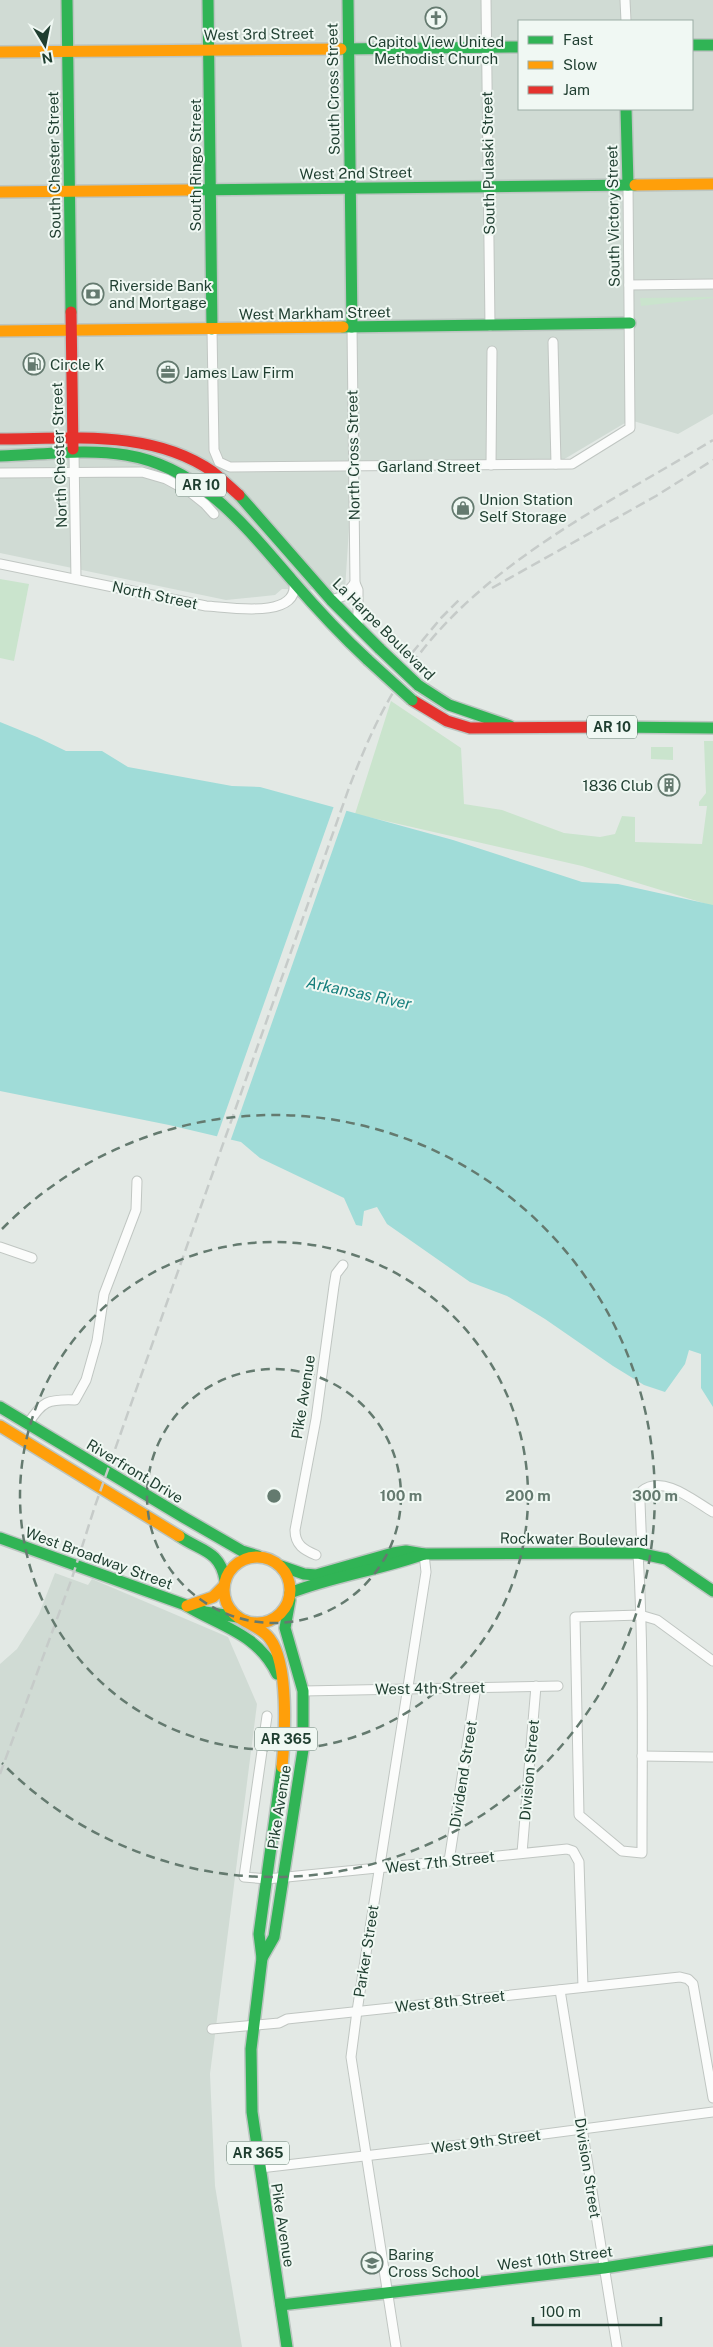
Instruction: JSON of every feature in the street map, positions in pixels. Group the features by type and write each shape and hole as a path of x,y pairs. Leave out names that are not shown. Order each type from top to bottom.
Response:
{"main road":[{"name":"South Chester Street","path":"67,0 71,330"},
{"name":"South Ringo Street","path":"208,0 212,329"},
{"name":"South Cross Street","path":"348,0 352,327"},
{"path":"693,45 713,45"},
{"name":"West 3rd Street","path":"0,52 518,46"},
{"name":"South Victory Street","path":"626,110 628,185"},
{"name":"West 2nd Street","path":"0,192 713,184"},
{"name":"West Markham Street","path":"0,331 630,323"},
{"name":"North Chester Street","path":"71,330 74,454"},
{"name":"La Harpe Boulevard","path":"0,439 123,439 142,442 179,454 213,472 240,496 331,600 418,686 448,705 510,726"},
{"name":"La Harpe Boulevard","path":"0,456 124,455 162,465 192,479 213,494 232,512 297,588 368,660 412,700 433,714 467,728 478,730 510,726"},
{"name":"AR 10","path":"510,726 713,728"},
{"name":"Riverfront Drive","path":"0,1407 182,1518 242,1551 258,1556"},
{"path":"0,1426 168,1527 189,1542 215,1555 222,1564 228,1605 242,1619 254,1623 270,1621 282,1612 290,1596"},
{"name":"West Broadway Street","path":"0,1538 187,1606 205,1612 242,1619"},
{"name":"Rockwater Boulevard","path":"281,1566 304,1574 316,1575 406,1551 424,1554 640,1553 666,1559 713,1591"},
{"name":"Rockwater Boulevard","path":"290,1596 310,1585 407,1562 424,1554"},
{"path":"224,1583 234,1566 241,1560 258,1556 274,1560 281,1566"},
{"name":"AR 365","path":"281,1566 289,1580 290,1596"},
{"name":"West Broadway Street","path":"187,1606 212,1598 224,1583"},
{"name":"Pike Avenue","path":"262,1958 274,1937 303,1750 300,1675 286,1638 286,1617 290,1596"},
{"name":"AR 365","path":"187,1606 203,1616 237,1630 256,1643 272,1662 282,1687"},
{"name":"Pike Avenue","path":"242,1619 263,1632 275,1645 279,1654 285,1709 285,1748 259,1934 262,1958 253,2024 251,2092 260,2168 288,2347"},
{"name":"West 10th Street","path":"281,2305 604,2268 713,2251"}],"street":[{"name":"South Pulaski Street","path":"486,0 490,326"},
{"path":"625,0 626,20"},
{"name":"South Victory Street","path":"628,185 630,428"},
{"path":"629,285 713,284"},
{"name":"North Cross Street","path":"352,327 355,583 358,590 358,628"},
{"name":"Garland Street","path":"212,329 214,450 219,462 236,468 572,464 630,428"},
{"path":"553,342 556,464"},
{"path":"491,466 492,351"},
{"name":"North Chester Street","path":"74,454 76,579"},
{"path":"0,473 132,471 152,475 176,484 198,497 214,514"},
{"name":"North Street","path":"0,564 206,606 228,608 280,607 290,601 297,588"},
{"path":"331,600 344,596 355,583"},
{"path":"28,1424 37,1409 48,1401 75,1400 86,1380 97,1341 104,1294 136,1210 138,1199 137,1181"},
{"path":"0,1247 32,1258"},
{"name":"Pike Avenue","path":"316,1555 301,1548 296,1539 295,1530 316,1419 336,1274 343,1265"},
{"path":"713,1512 662,1484 648,1486 642,1491 640,1502 640,1615 642,1853 622,1851 579,1815 576,1616 640,1615 657,1620 713,1661"},
{"name":"Parker Street","path":"396,2347 352,2057 357,2011 426,1572 424,1554"},
{"name":"Division Street","path":"522,1853 536,1686"},
{"name":"West 4th Street","path":"302,1691 558,1686"},
{"name":"Dividend Street","path":"449,1861 476,1688"},
{"name":"West 7th Street","path":"267,1716 244,1877 283,1878 567,1848 573,1852 579,1862 583,1987"},
{"path":"642,1756 713,1757"},
{"name":"West 8th Street","path":"212,2029 279,2023 287,2019 357,2011 680,1977 688,1979 693,1984 713,2098"},
{"name":"Division Street","path":"560,1990 617,2347"},
{"name":"West 9th Street","path":"260,2168 713,2112"}],"shaded area":[{"path":"0,0 713,0 713,414 678,434 630,420 556,464 353,466 345,590 282,589 275,595 226,600 0,553"},
{"path":"55,1573 88,1585 92,1579 228,1637 257,1704 210,2074 215,2186 242,2347 0,2347 0,1664 17,1649 39,1614"}],"green space":[{"path":"713,297 641,306 640,298"},
{"path":"0,579 29,584 14,661 0,658"},
{"path":"391,701 461,748 464,804 502,810 564,833 600,837 615,834 622,816 635,817 635,842 702,844 707,806 699,806 699,802 706,793 704,741 713,741 713,906 582,866 355,814"},
{"path":"651,747 673,747 673,760 651,759"}],"water":[{"name":"Arkansas River","path":"0,722 66,751 102,751 128,767 232,786 260,787 453,840 582,882 618,884 713,905 713,1407 701,1388 701,1354 689,1350 685,1364 665,1392 644,1385 507,1296 470,1282 387,1224 377,1207 364,1211 362,1226 356,1225 344,1198 260,1158 241,1142 169,1125 0,1091"}],"pier":[{"path":"334,806 347,809 230,1142 216,1139"}],"railway":[{"path":"0,1774 72,1578 95,1506 350,785 380,716 403,677 433,638 466,603 504,571 586,515 713,440"},
{"path":"492,588 656,496 713,460"},
{"path":"412,653 441,618 460,599"}],"traffic: fast":[{"path":"67,0 71,312"},
{"path":"208,0 212,329"},
{"path":"348,0 352,327"},
{"path":"693,45 713,45"},
{"path":"341,49 518,47"},
{"path":"626,110 628,185"},
{"path":"189,190 635,185"},
{"path":"343,327 630,323"},
{"path":"0,456 79,452 110,453 152,462 177,472 199,486 238,520 257,539 319,611 368,660"},
{"path":"239,495 331,600 380,649"},
{"path":"380,649 418,685"},
{"path":"368,660 412,700"},
{"path":"418,685 449,705 510,726"},
{"path":"611,727 713,728"},
{"path":"0,1407 183,1517 242,1551 258,1556"},
{"path":"179,1536 214,1557 219,1563 225,1580"},
{"path":"0,1538 205,1612 238,1617"},
{"path":"281,1566 304,1574 316,1575 406,1551 424,1554 638,1553 666,1559 713,1591"},
{"path":"290,1593 424,1554"},
{"path":"262,1958 274,1937 303,1750 303,1691 285,1628 290,1600"},
{"path":"187,1606 249,1640 260,1649 277,1674"},
{"path":"282,1767 259,1934 262,1958 251,2049 252,2112 287,2347"},
{"path":"281,2305 604,2268 713,2251"}],"traffic: slow":[{"path":"0,52 341,49"},
{"path":"635,185 713,184"},
{"path":"0,192 189,190"},
{"path":"0,331 343,327"},
{"path":"0,1426 179,1536"},
{"path":"250,1557 264,1557 276,1562 285,1571 290,1583 290,1590 288,1603 281,1614 264,1623 250,1623 238,1618 229,1609 224,1597 224,1583 229,1571 238,1562 250,1557"},
{"path":"187,1606 213,1597 223,1587"},
{"path":"245,1621 268,1636 276,1650 280,1665 285,1719 282,1767"}],"traffic: jam":[{"path":"71,312 73,449"},
{"path":"0,439 110,439 164,449 189,458 213,472 239,495"},
{"path":"412,700 447,721 470,728 611,727"}],"place":[{"name":"Capitol View United Methodist Church","path":"436,18"},
{"name":"Riverside Bank and Mortgage","path":"93,294"},
{"name":"Circle K","path":"34,364"},
{"name":"James Law Firm","path":"168,372"},
{"name":"Union Station Self Storage","path":"463,508"},
{"name":"1836 Club","path":"669,785"},
{"name":"Baring Cross School","path":"372,2263"}]}
